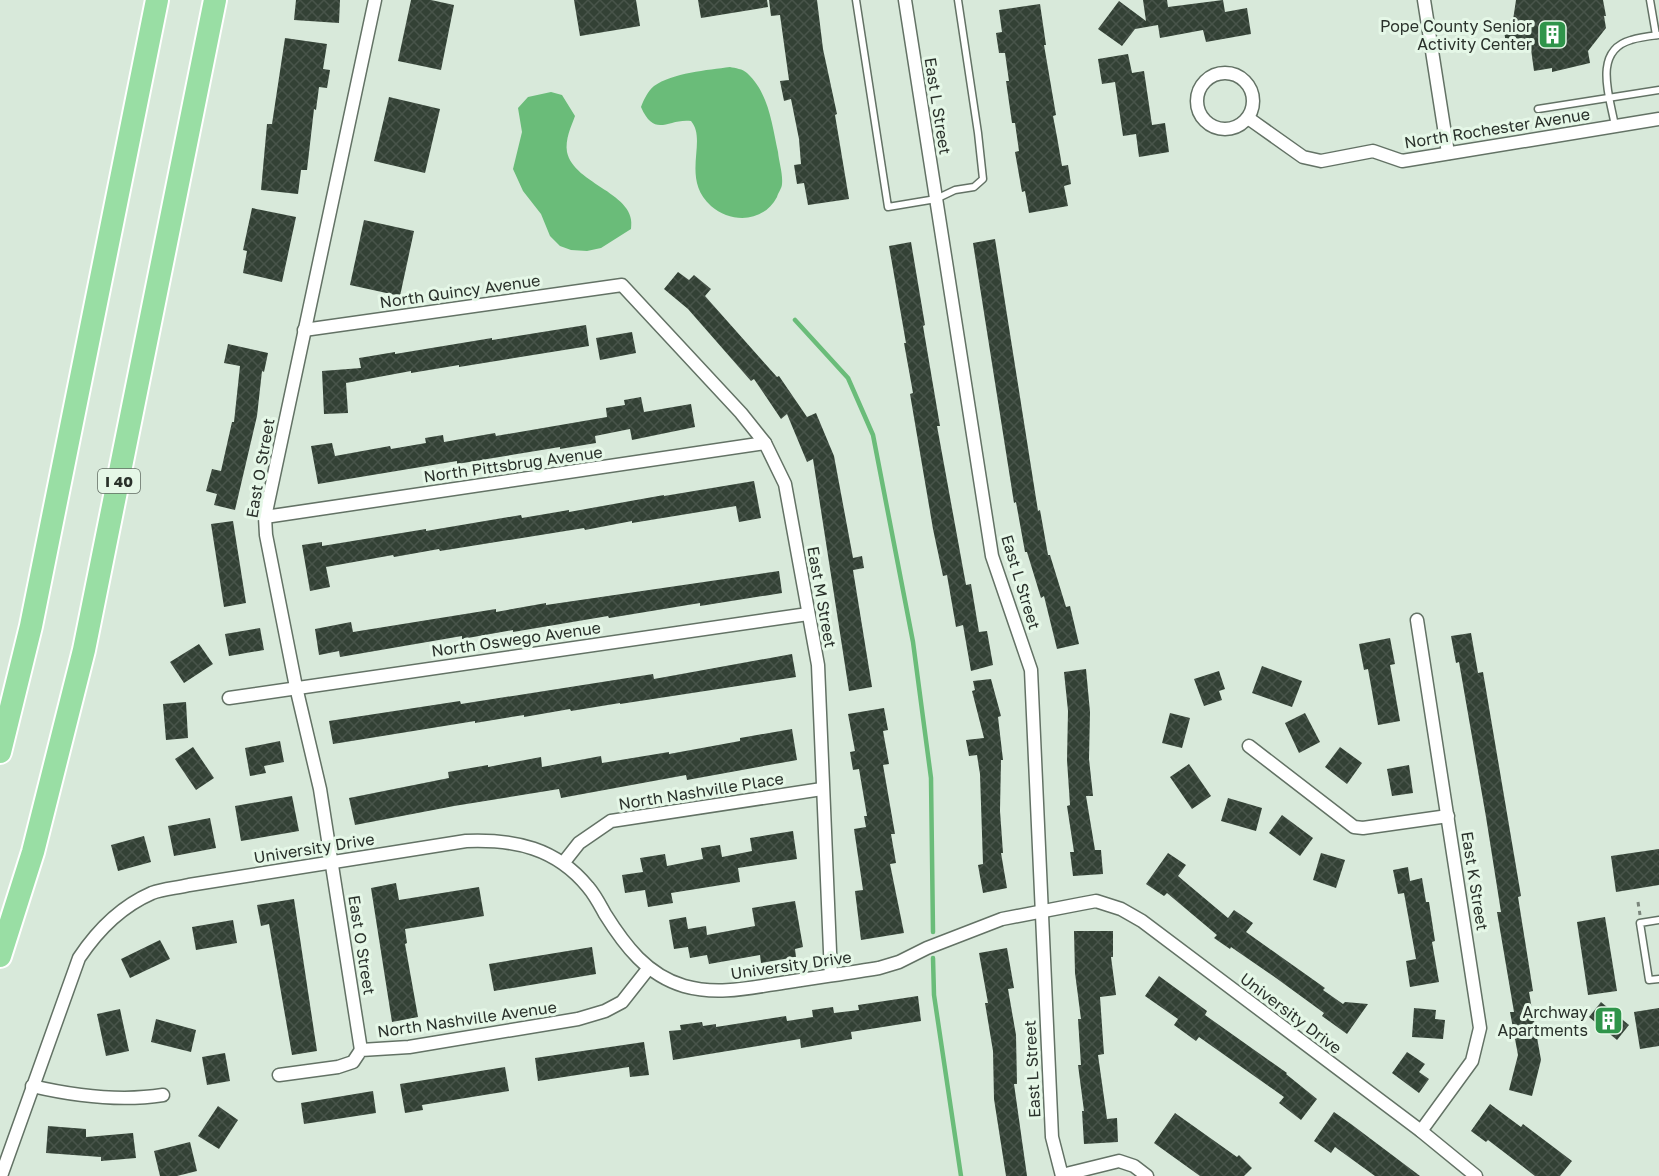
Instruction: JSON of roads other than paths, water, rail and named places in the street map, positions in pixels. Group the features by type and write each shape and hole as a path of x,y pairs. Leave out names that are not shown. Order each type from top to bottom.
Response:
{"highway":[{"path":"0,753 31,626 155,0"},
{"name":"I 40","path":"0,956 33,852 84,650 217,0"}],"street":[{"name":"East O Street","path":"361,1050 320,789 296,687 266,535 265,517 375,0"},
{"name":"East L Street","path":"905,0 992,556 1032,670 1052,1137 1062,1175"},
{"path":"1424,0 1448,153"},
{"path":"1220,73 1231,73 1242,78 1249,86 1253,96 1253,108 1248,118 1240,126 1230,130 1208,125 1200,116 1196,106 1201,84 1209,76 1220,73"},
{"name":"North Rochester Avenue","path":"1248,118 1303,158 1321,161 1373,151 1402,161 1659,119"},
{"name":"North Quincy Avenue","path":"304,330 622,285"},
{"name":"East M Street","path":"622,285 741,413 765,443 785,484 818,665 831,975"},
{"name":"North Pittsbrug Avenue","path":"265,517 765,443"},
{"name":"North Oswego Avenue","path":"229,698 808,614"},
{"name":"East K Street","path":"1417,620 1480,1028 1473,1061 1421,1131"},
{"path":"1250,746 1354,827 1363,828 1448,816"},
{"name":"North Nashville Place","path":"564,862 579,843 611,821 822,789"},
{"name":"University Drive","path":"1,1176 79,958 98,932 121,912 153,893 466,841 495,840 524,845 564,862 589,888 622,941 648,969 682,985 701,990 728,991 879,968 899,962 927,948 1002,919 1096,902 1121,909 1142,921 1421,1131 1476,1176"},
{"name":"North Nashville Avenue","path":"279,1075 338,1067 353,1062 361,1050 409,1047 596,1014 622,1002 648,969"},
{"path":"32,1086 68,1094 104,1097 137,1099 163,1095"},
{"path":"1062,1175 1119,1161 1134,1166 1147,1176"}],"lane":[{"path":"856,0 888,207 936,199 955,190 974,187 983,179 958,0"},
{"path":"1615,126 1605,70 1613,50 1629,40 1658,35 1650,0"},
{"path":"1538,109 1659,90"},
{"path":"1659,920 1640,923 1649,980 1659,979"}],"waterway":[{"path":"795,320 848,378 873,435 913,642 931,778 933,932"},
{"path":"933,958 934,995 961,1176"}],"place":[{"name":"Pope County Senior Activity Center","path":"1553,35"},
{"name":"Archway Apartments","path":"1609,1021"}]}
